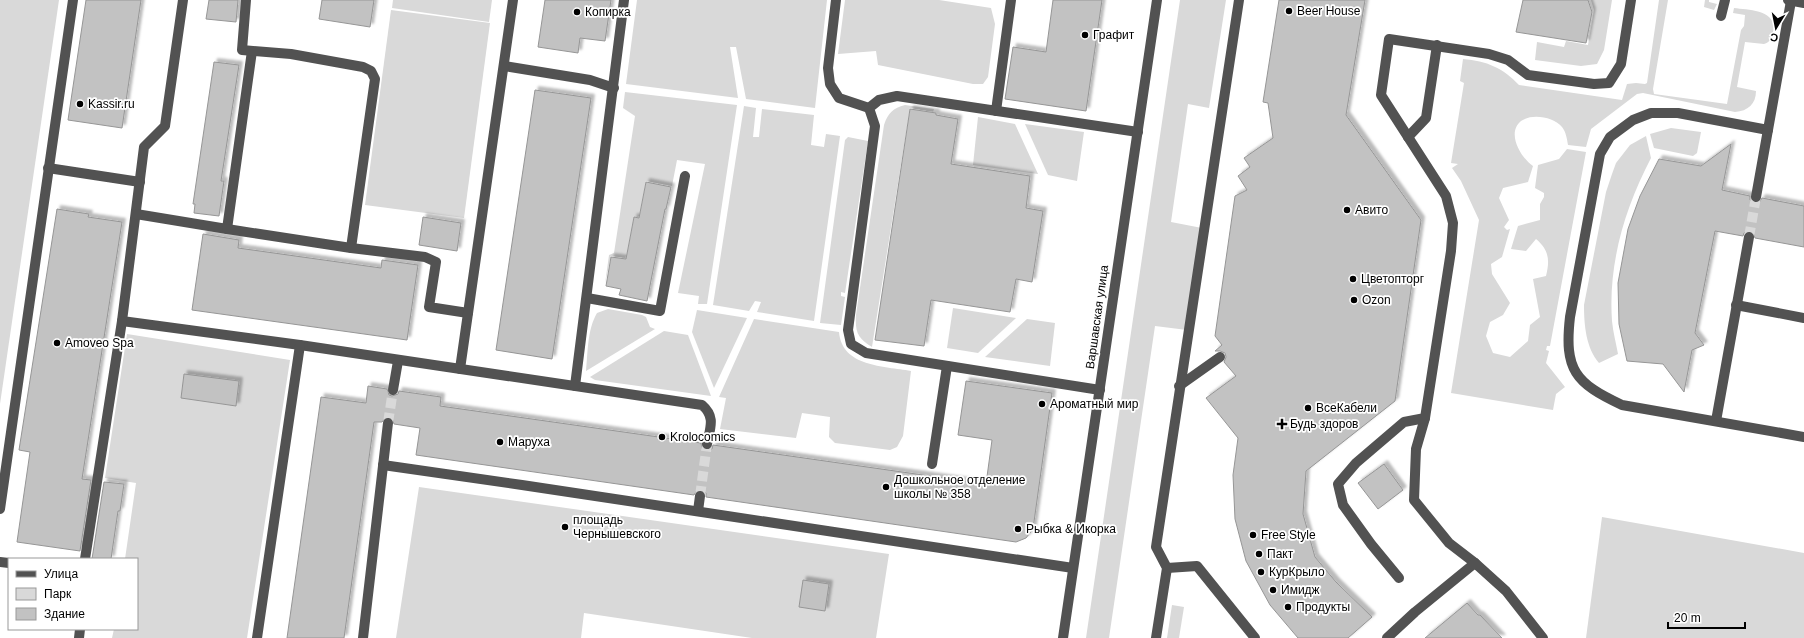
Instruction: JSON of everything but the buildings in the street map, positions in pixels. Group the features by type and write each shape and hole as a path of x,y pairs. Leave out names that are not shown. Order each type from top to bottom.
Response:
{"street":[{"path":"0,509 73,0"},
{"path":"85,558 122,321 144,147 165,126 183,0"},
{"path":"246,0 242,50 291,54 363,67 371,71 375,79 351,248"},
{"path":"460,369 513,0"},
{"path":"575,386 624,0"},
{"path":"836,0 828,68 830,84 839,98 869,108"},
{"path":"996,111 1011,0"},
{"name":"Варшавская улица","path":"1063,638 1157,0"},
{"path":"1156,638 1167,568 1156,547 1179,386 1222,119 1239,0"},
{"path":"1543,638 1506,590 1475,563 1448,543 1414,500 1416,449 1424,418 1451,251 1453,223 1446,196 1381,96 1389,39 1489,54 1508,60 1528,75 1594,84 1609,83 1621,64 1632,0"},
{"path":"1721,16 1726,0"},
{"path":"1756,197 1789,0 1804,3"},
{"path":"1408,137 1426,118 1437,45"},
{"path":"227,229 252,51"},
{"path":"504,66 590,80 614,88"},
{"path":"869,108 879,100 897,96 1138,132"},
{"path":"869,108 875,126 848,330 851,344 866,353 1100,390"},
{"path":"1768,130 1678,113 1651,113 1633,120 1610,137 1600,154 1570,317 1567,339 1569,360 1578,376 1596,393 1622,405 1804,437"},
{"path":"48,168 140,182"},
{"path":"587,298 660,311 686,176"},
{"path":"136,214 351,248 425,257 436,262 429,307 468,313"},
{"path":"1716,421 1748,237"},
{"path":"1736,305 1804,318"},
{"path":"122,321 300,345 398,361 702,405 708,411 711,418 706,444"},
{"path":"257,638 300,345"},
{"path":"1179,386 1220,357"},
{"path":"393,390 398,361"},
{"path":"932,464 947,366"},
{"path":"1399,578 1371,544 1343,505 1338,484 1356,463 1404,422 1424,418"},
{"path":"363,638 388,423"},
{"path":"383,465 1073,568"},
{"path":"698,511 700,496"},
{"path":"1387,638 1415,612 1475,563"},
{"path":"1167,568 1197,566 1255,638"}],"green space":[{"path":"0,0 59,0 0,404"},
{"path":"393,0 492,0 489,22 392,8"},
{"path":"637,0 827,0 815,108 746,99 736,47 730,47 738,98 626,84"},
{"path":"845,0 939,0 991,8 995,24 988,77 983,84 973,84 878,65 876,51 838,54"},
{"path":"1180,0 1226,0 1209,108 1188,104 1171,222 1202,228 1187,330 1155,326 1109,638 1086,638"},
{"path":"1591,0 1612,0 1604,50 1597,64 1581,66 1535,60 1537,42 1564,47 1566,41 1588,45 1594,10"},
{"path":"1659,0 1668,0 1653,89 1654,94 1727,104 1741,30 1744,26 1745,15 1733,13 1734,8 1761,12 1771,19 1773,25 1771,38 1766,43 1745,42 1737,87 1756,91 1755,100 1744,110 1735,112 1643,93 1637,94 1591,129 1586,147 1568,145 1562,127 1554,121 1543,117 1531,117 1521,121 1517,126 1515,138 1520,151 1533,166 1528,182 1503,188 1499,198 1509,220 1504,227 1507,230 1510,229 1502,257 1491,264 1492,274 1510,303 1503,315 1490,322 1486,336 1493,353 1510,357 1528,341 1530,325 1540,317 1533,279 1546,276 1548,260 1544,247 1536,239 1526,251 1511,249 1518,226 1540,220 1540,204 1544,197 1544,193 1535,188 1538,165 1559,159 1567,149 1586,152 1550,346 1547,346 1546,350 1549,351 1546,363 1565,387 1556,394 1553,410 1451,393 1479,220 1461,181 1452,168 1458,164 1451,163 1464,83 1460,81 1463,59 1494,66 1507,74 1519,85 1622,100 1627,84 1647,83"},
{"path":"1705,0 1709,0 1709,2 1717,4 1714,10 1704,7"},
{"path":"391,10 490,23 464,218 365,205"},
{"path":"625,92 737,105 707,304 698,304 699,296 678,293 705,164 677,160 672,186 646,181 639,217 634,217 626,258 611,256 605,284 609,255 614,253 635,116 623,108"},
{"path":"905,105 934,109 933,112 910,108 872,347 863,341 858,334 856,315 884,125 887,117 892,112"},
{"path":"744,106 756,108 753,137 759,137 762,109 814,115 811,145 824,147 826,134 840,136 814,321 757,312 761,302 755,301 749,311 713,305"},
{"path":"978,117 1015,124 1038,174 973,165"},
{"path":"1025,124 1084,132 1077,181 1048,175"},
{"path":"1671,128 1701,132 1697,153 1693,156 1654,148 1650,134"},
{"path":"1646,136 1651,158 1633,196 1626,216 1620,236 1613,278 1611,299 1612,321 1618,354 1599,363 1591,350 1587,336 1585,328 1584,305 1606,192 1616,163 1630,145"},
{"path":"848,137 868,141 845,293 841,292 841,296 845,297 841,325 820,323 845,140"},
{"path":"953,308 1016,318 978,353 947,348"},
{"path":"608,309 642,315 646,317 650,327 655,329 586,371 588,342 591,327 597,313"},
{"path":"697,310 747,318 714,388 692,332"},
{"path":"754,319 839,332 842,344 848,352 856,358 877,366 911,371 903,436 897,447 890,450 835,443 829,437 830,417 802,413 796,438 720,429 726,398 719,397"},
{"path":"1027,319 1055,323 1050,366 985,357"},
{"path":"664,331 688,335 711,396 595,380 590,377"},
{"path":"127,334 290,360 247,638 112,638 114,630 138,630 138,558 125,558 136,483 105,478"},
{"name":"площадь Чернышевского","path":"419,487 889,554 876,638 752,638 584,613 581,638 396,638"},
{"path":"1602,517 1804,553 1804,638 1586,638"},
{"path":"1172,605 1184,607 1179,638 1167,638"}],"tunnel":[{"path":"1749,237 1756,197"},
{"path":"388,423 393,390"},
{"path":"700,496 707,444"}],"place":[{"name":"Beer House","path":"1289,11"},
{"name":"Копирка","path":"577,12"},
{"name":"Графит","path":"1085,35"},
{"name":"Kassir.ru","path":"80,104"},
{"name":"Авито","path":"1347,210"},
{"name":"Цветопторг","path":"1353,279"},
{"name":"Ozon","path":"1354,300"},
{"name":"Amoveo Spa","path":"57,343"},
{"name":"Ароматный мир","path":"1042,404"},
{"name":"ВсеКабели","path":"1308,408"},
{"name":"Будь здоров","path":"1282,424"},
{"name":"Krolocomics","path":"662,437"},
{"name":"Маруха","path":"500,442"},
{"name":"Дошкольное отделение школы № 358","path":"886,487"},
{"name":"площадь Чернышевского","path":"565,527"},
{"name":"Рыбка & Икорка","path":"1018,529"},
{"name":"Free Style","path":"1253,535"},
{"name":"Пакт","path":"1259,554"},
{"name":"КурКрыло","path":"1261,572"},
{"name":"Имидж","path":"1273,590"},
{"name":"Продукты","path":"1288,607"}]}
